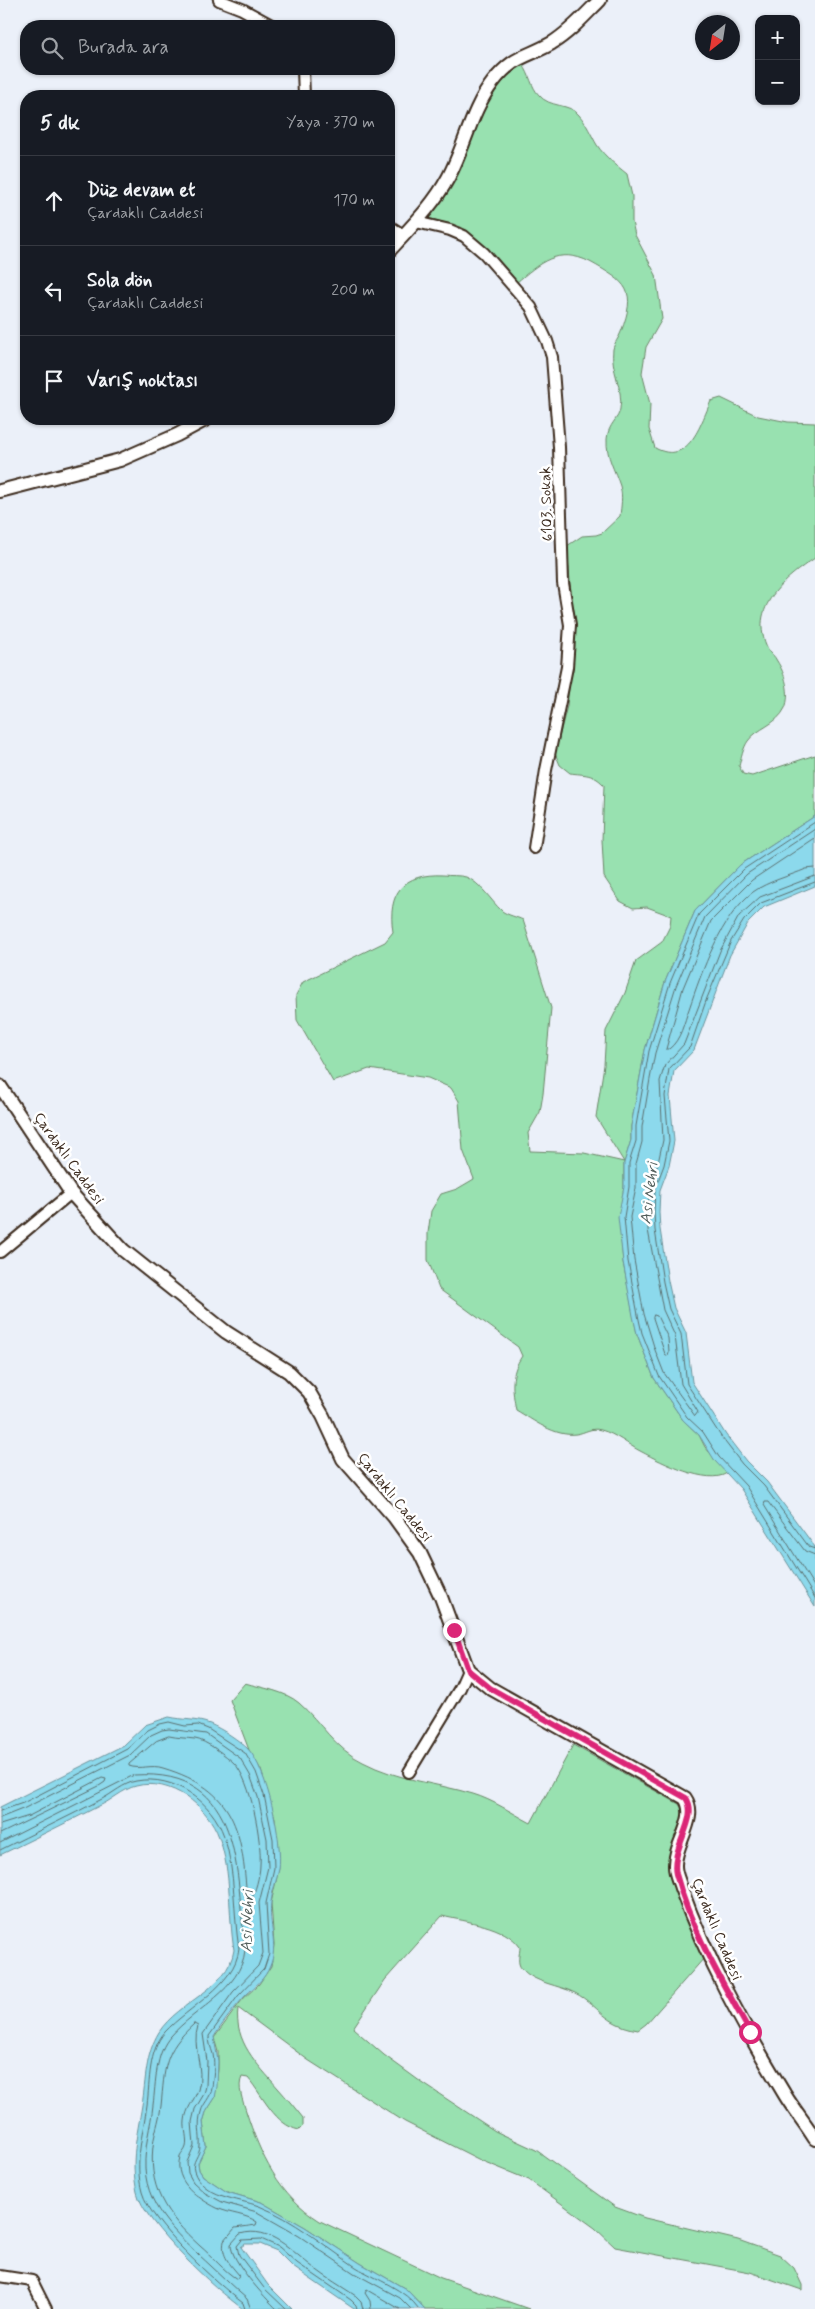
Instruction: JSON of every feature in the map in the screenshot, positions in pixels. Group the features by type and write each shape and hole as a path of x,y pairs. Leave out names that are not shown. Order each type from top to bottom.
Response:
{"street":[{"path":"219,0 242,8 263,20"},
{"path":"395,245 416,222 448,179 480,101 502,70 514,60 564,35 600,0"},
{"path":"303,75 304,90"},
{"name":"6103. Sokak","path":"416,222 450,230 464,236 484,253 531,307 544,333 552,357 558,438 563,583 570,625 567,667 546,770 534,848"},
{"path":"395,230 403,235"},
{"path":"0,492 120,460 196,425"},
{"name":"Çardaklı Caddesi","path":"0,1086 71,1193 113,1240 145,1268 226,1332 289,1372 309,1392 324,1416 344,1459 394,1517 420,1553 441,1597 468,1670 490,1688 686,1798 689,1803 690,1815 679,1845 675,1866 691,1917 716,1972 786,2096 815,2139"},
{"path":"0,1252 71,1193"},
{"path":"408,1772 460,1688 468,1670"},
{"path":"0,2276 32,2281 46,2309"}],"green space":[{"path":"523,65 539,95 548,102 575,111 600,149 627,174 632,196 632,222 635,235 656,275 662,319 646,347 642,373 650,404 649,429 655,448 667,452 677,452 685,447 692,440 711,401 721,398 758,416 788,422 815,423 815,558 781,585 766,607 762,620 763,634 768,649 776,659 785,677 787,702 777,719 756,733 748,741 743,750 739,766 743,774 752,776 815,755 815,816 740,865 695,911 665,982 645,1050 631,1126 631,1140 624,1163 624,1187 619,1217 623,1262 637,1334 654,1378 683,1420 699,1435 705,1447 727,1473 719,1476 708,1477 684,1471 642,1452 612,1434 601,1430 594,1429 568,1434 560,1433 537,1423 516,1410 513,1382 515,1369 522,1356 518,1347 439,1289 428,1260 428,1233 431,1211 441,1194 457,1189 474,1179 463,1150 459,1101 451,1088 428,1078 369,1069 333,1082 297,1020 296,995 303,982 385,942 393,932 393,906 396,896 408,882 429,875 466,877 481,887 502,911 523,920 551,1008 540,1112 528,1133 530,1151 584,1153 624,1162 596,1117 604,1065 606,1031 625,993 636,961 662,942 670,926 671,916 647,907 633,908 620,901 604,877 602,840 604,785 592,776 570,773 560,765 555,753 567,706 575,638 567,546 582,536 602,533 620,516 621,490 609,458 607,439 609,429 618,416 620,409 621,402 613,364 613,349 626,318 628,297 626,289 621,282 579,257 559,256 550,259 541,263 516,283 472,236 461,227 428,218 457,176 477,126 491,98 510,75"},
{"path":"245,1683 273,1690 299,1703 336,1743 353,1757 363,1762 389,1773 480,1797 531,1823 573,1745 679,1804 683,1811 682,1819 672,1853 705,1957 646,2024 638,2030 617,2024 575,1993 540,1981 527,1974 519,1964 520,1947 505,1934 484,1925 442,1916 385,1980 353,2028 384,2055 421,2082 495,2131 536,2150 615,2207 645,2218 738,2240 780,2255 794,2268 802,2285 802,2290 750,2272 615,2247 595,2228 529,2180 480,2160 405,2122 308,2060 238,2008 238,2020 243,2042 262,2070 303,2118 303,2126 299,2130 283,2122 270,2109 248,2078 242,2077 240,2085 243,2103 258,2143 273,2173 293,2199 320,2221 441,2278 529,2309 425,2309 406,2289 360,2263 305,2227 261,2202 227,2192 203,2176 199,2170 198,2163 206,2146 203,2122 206,2112 215,2098 218,2069 218,2052 214,2038 242,2000 259,1984 271,1966 274,1945 271,1903 279,1868 275,1818 261,1770 249,1750 230,1700"}],"water":[{"name":"Asi Nehri","path":"815,816 815,886 764,907 748,923 730,955 694,1050 674,1071 670,1096 674,1141 669,1166 660,1190 659,1212 668,1281 674,1308 686,1333 692,1382 726,1435 746,1461 767,1482 815,1547 815,1607 741,1489 715,1461 699,1435 683,1420 654,1378 637,1334 623,1262 618,1217 624,1187 624,1163 631,1140 631,1126 645,1050 665,982 695,911 740,865"},
{"name":"Asi Nehri","path":"169,1717 210,1724 230,1735 248,1749 255,1759 267,1788 276,1825 280,1857 270,1910 273,1958 263,1979 238,2004 214,2037 218,2061 217,2087 215,2098 206,2112 203,2122 206,2146 198,2163 199,2170 203,2176 227,2192 261,2202 406,2289 425,2309 354,2309 293,2267 277,2251 260,2244 245,2244 241,2247 268,2285 292,2309 243,2309 182,2255 166,2238 142,2205 135,2181 134,2159 147,2068 154,2041 168,2021 223,1975 230,1963 234,1950 228,1879 219,1837 206,1815 186,1796 162,1786 149,1784 126,1790 104,1804 0,1855 0,1807 124,1745 145,1725"}],"route":[{"path":"454,1630 468,1670 477,1679 686,1798 689,1803 690,1815 676,1854 676,1874 708,1957 750,2032"}]}
